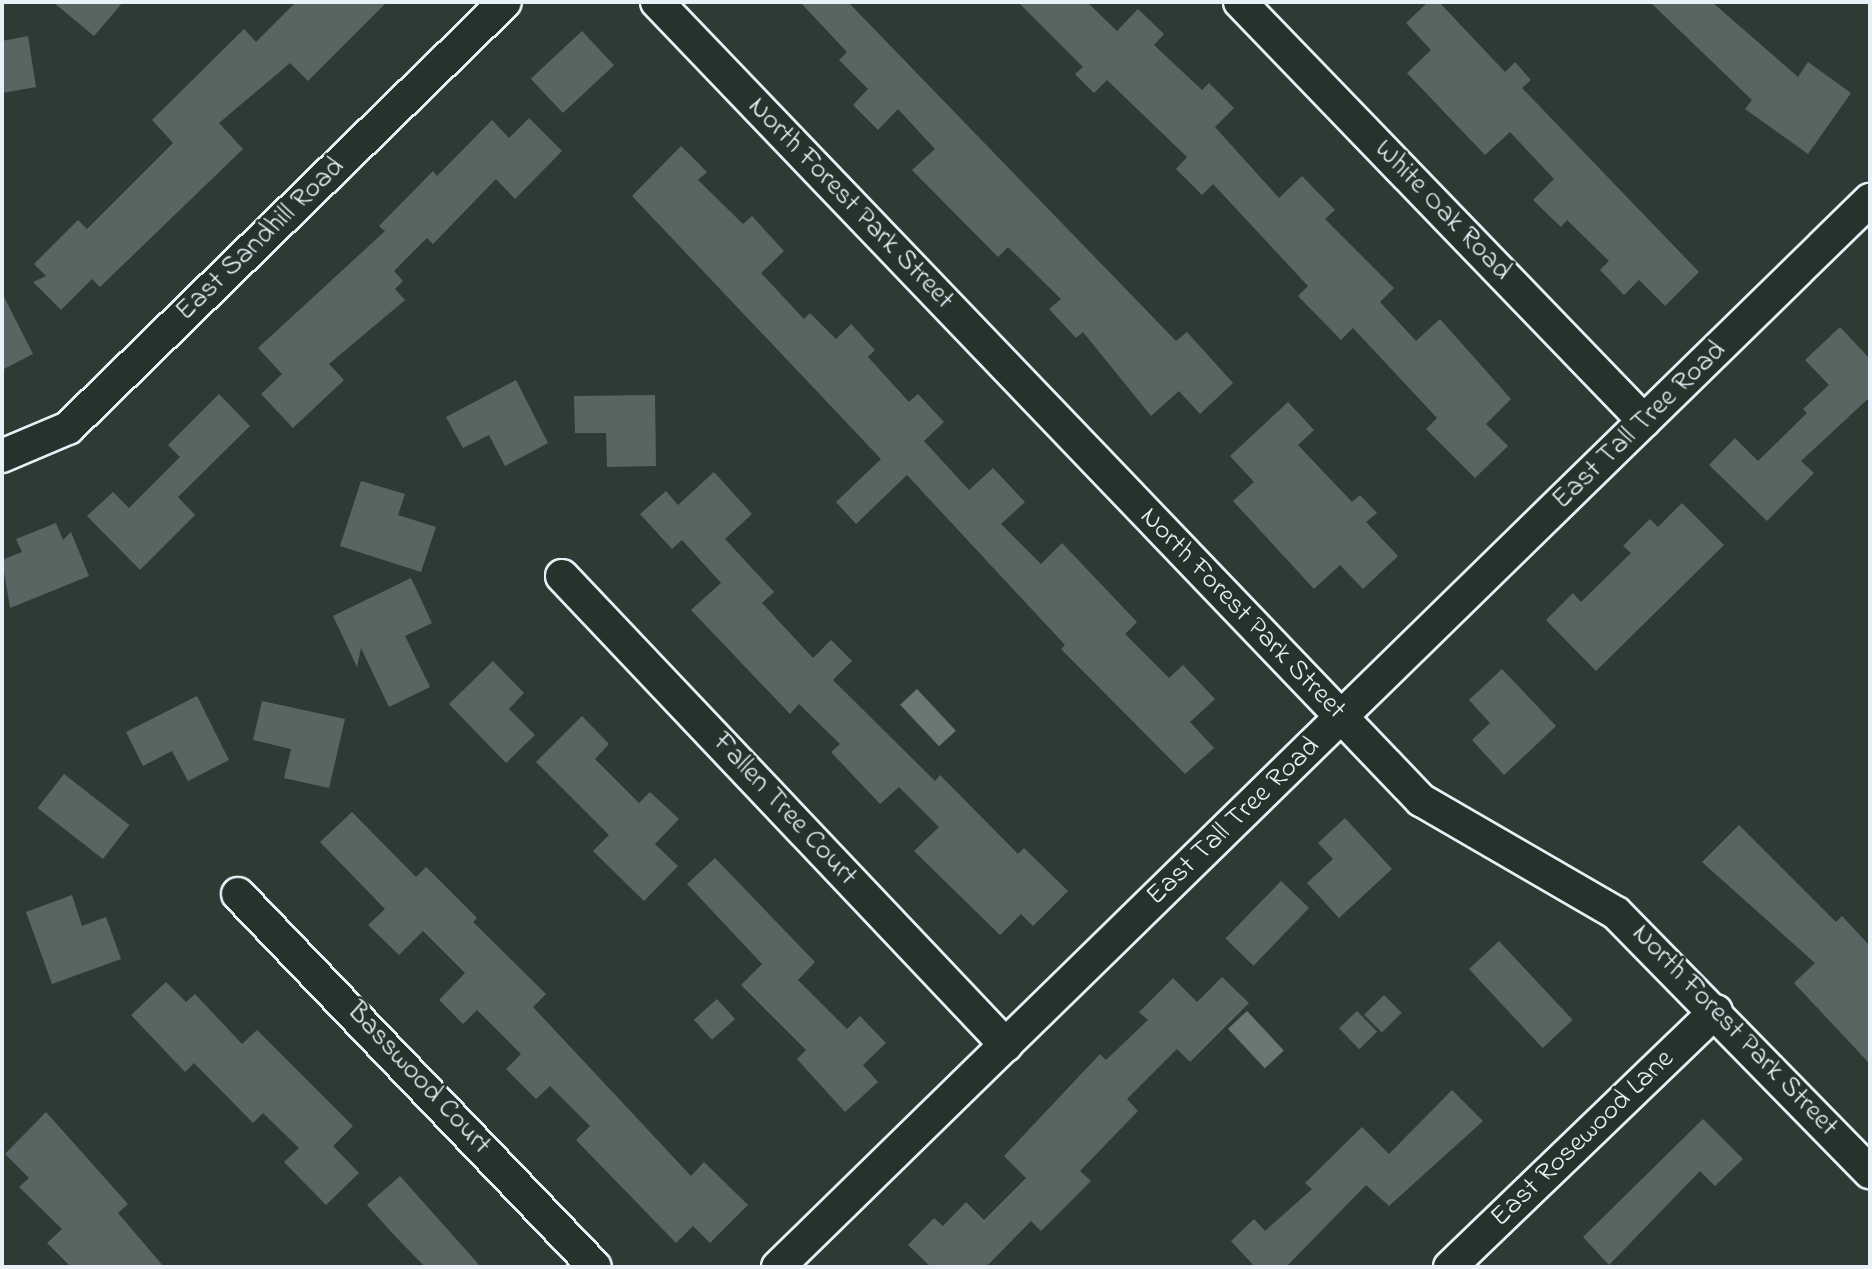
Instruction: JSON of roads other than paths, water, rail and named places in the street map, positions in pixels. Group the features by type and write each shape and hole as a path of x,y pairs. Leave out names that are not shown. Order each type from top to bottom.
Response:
{"street":[{"name":"East Sandhill Road","path":"2,456 68,428 505,2"},
{"name":"North Forest Park Street","path":"657,2 1421,800 1616,913 1716,1011 1870,1172"},
{"name":"White Oak Road","path":"1240,2 1644,421"},
{"name":"East Tall Tree Road","path":"778,1267 1870,200"},
{"name":"Fallen Tree Court","path":"562,576 1006,1045"},
{"name":"Basswood Court","path":"238,894 595,1267"},
{"name":"East Rosewood Lane","path":"1450,1267 1716,1011"}]}
